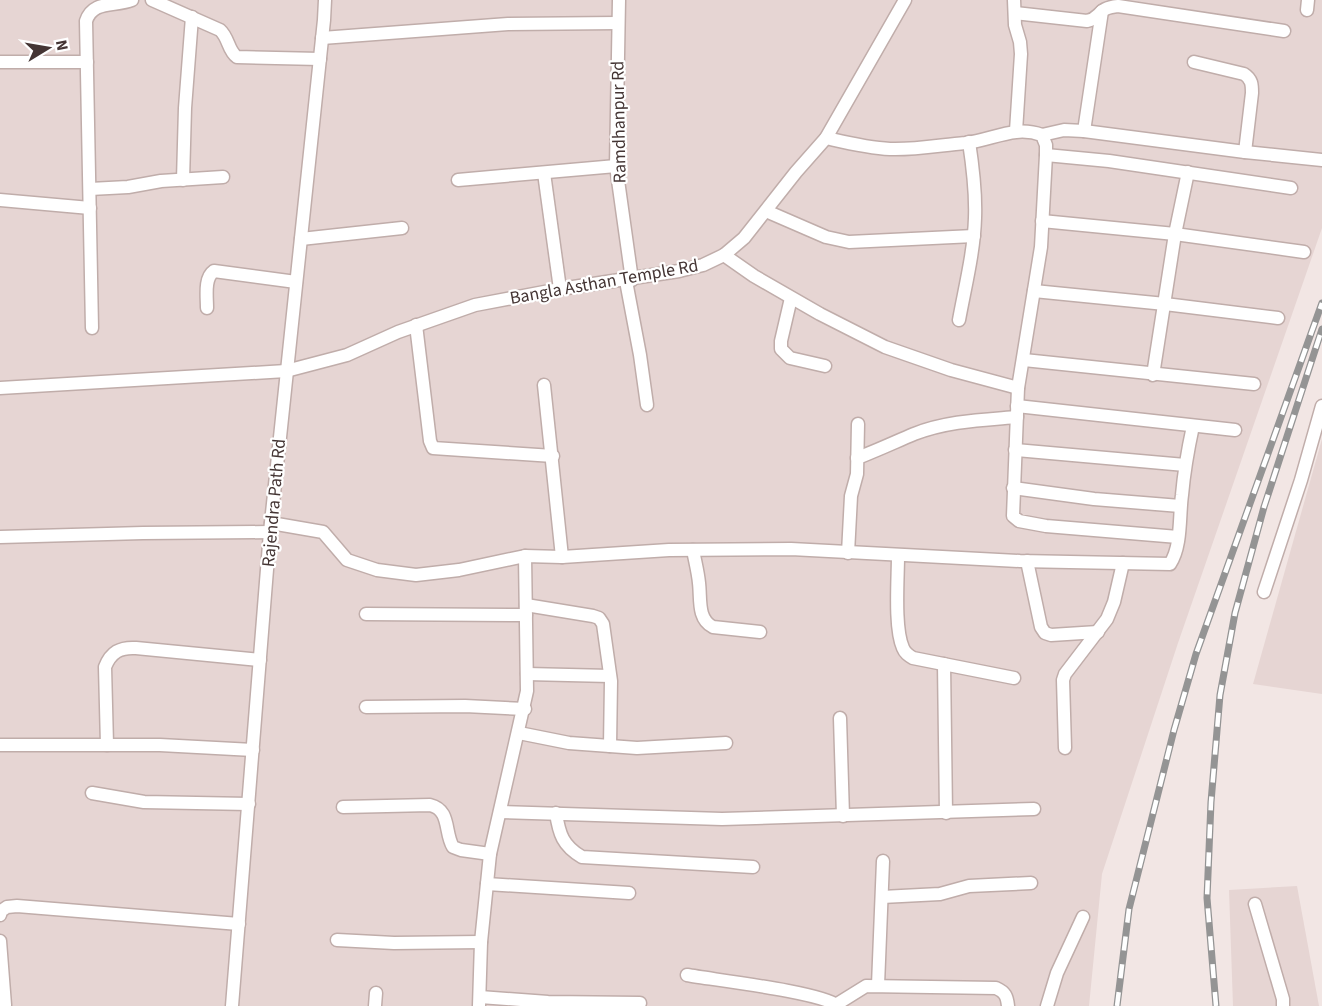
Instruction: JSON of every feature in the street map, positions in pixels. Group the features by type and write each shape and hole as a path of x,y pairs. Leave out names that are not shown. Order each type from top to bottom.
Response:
{"street":[{"path":"92,328 86,21 89,12 96,7 132,0"},
{"path":"152,0 220,30 225,35 232,53 237,57 320,59"},
{"name":"Rajendra Path Rd","path":"232,1006 271,527 320,59 324,0"},
{"name":"Ramdhanpur Rd","path":"619,0 616,166 646,405"},
{"name":"Bangla Asthan Temple Rd","path":"0,387 69,382 160,380 286,371 347,355 416,325 475,305 680,272 703,265 724,255 744,238 826,138 905,0"},
{"path":"1016,131 1021,54 1015,6 1087,21 1093,20 1102,9 1118,6 1284,31"},
{"path":"1084,131 1102,9"},
{"path":"183,180 185,108 192,17"},
{"path":"322,38 508,24 618,22"},
{"path":"0,62 87,62"},
{"path":"1194,62 1249,77 1252,93 1245,152"},
{"path":"826,138 866,147 893,149 969,142 1016,131 1029,131 1042,135 1064,130 1322,160"},
{"path":"1042,135 1046,145 1046,154 1041,247 1018,388 1013,516 1019,521 1046,526 1178,537"},
{"path":"959,320 974,236 975,180 969,142"},
{"path":"1046,154 1292,188"},
{"path":"458,180 616,166"},
{"path":"1154,375 1175,234 1188,172"},
{"path":"544,173 561,290"},
{"path":"90,189 223,177"},
{"path":"0,200 90,208"},
{"path":"766,211 826,237 849,242 974,236"},
{"path":"1042,221 1175,234 1304,252"},
{"path":"301,239 402,228"},
{"path":"724,255 791,298 885,347 951,370 1018,388"},
{"path":"207,308 208,281 210,274 214,271 296,282"},
{"path":"1034,291 1278,318"},
{"path":"791,298 781,349 790,358 825,366"},
{"path":"416,325 430,441 433,448 553,456"},
{"path":"1024,360 1254,384"},
{"path":"544,385 562,556"},
{"path":"1264,592 1319,431 1322,406"},
{"path":"857,459 915,434 1017,411 1235,430"},
{"path":"848,553 851,496 857,474 858,424"},
{"path":"0,537 271,527 323,532 347,560 377,570 429,575 525,556 693,550 791,549 898,556 1170,564 1174,558 1178,537 1185,465 1193,426"},
{"path":"1015,450 1185,465"},
{"path":"1013,488 1094,499 1180,506"},
{"path":"693,550 700,585 701,610 708,624 713,627 760,632"},
{"path":"525,556 527,674 525,709 490,854 481,942 480,1001 579,1005 640,1004"},
{"path":"898,556 898,622 902,647 906,654 913,658 1014,678"},
{"path":"1027,561 1041,627 1045,633 1060,635 1098,632"},
{"path":"1065,748 1063,681 1065,674 1107,618 1114,602 1124,563"},
{"path":"366,614 526,610 599,618 604,632 610,676 610,746"},
{"path":"107,745 105,667 109,657 116,651 125,647 260,660"},
{"path":"944,664 946,813"},
{"path":"527,674 610,676"},
{"path":"366,707 465,706 525,709"},
{"path":"840,718 843,816"},
{"path":"519,733 569,743 637,748 726,743"},
{"path":"0,745 160,745 253,750"},
{"path":"92,793 162,803 249,804"},
{"path":"343,807 430,805 438,807 442,812 453,847 490,854"},
{"path":"500,812 722,819 1035,809"},
{"path":"556,813 558,829 563,842 570,850 582,856 753,867"},
{"path":"878,985 883,861"},
{"path":"882,897 940,894 969,886 1031,883"},
{"path":"487,885 629,892"},
{"path":"1255,904 1283,1006"},
{"path":"0,915 1,911 7,907 17,906 239,924"},
{"path":"1047,1006 1057,973 1083,917"},
{"path":"336,940 394,943 481,942"},
{"path":"0,941 5,1005"},
{"path":"687,975 802,995 837,1005 866,986 996,988 1003,991 1008,1006"}],"shaded area":[{"path":"0,0 1322,0 1322,228 1178,643 1102,874 1089,1006 0,1006"},
{"path":"1322,439 1322,694 1253,684"},
{"path":"1297,886 1319,1006 1233,1006 1229,890"}],"railway":[{"path":"1117,1006 1129,909 1174,730 1196,654 1322,303"},
{"path":"1216,1006 1207,898 1211,802 1220,695 1235,613 1264,507 1322,329"}]}
